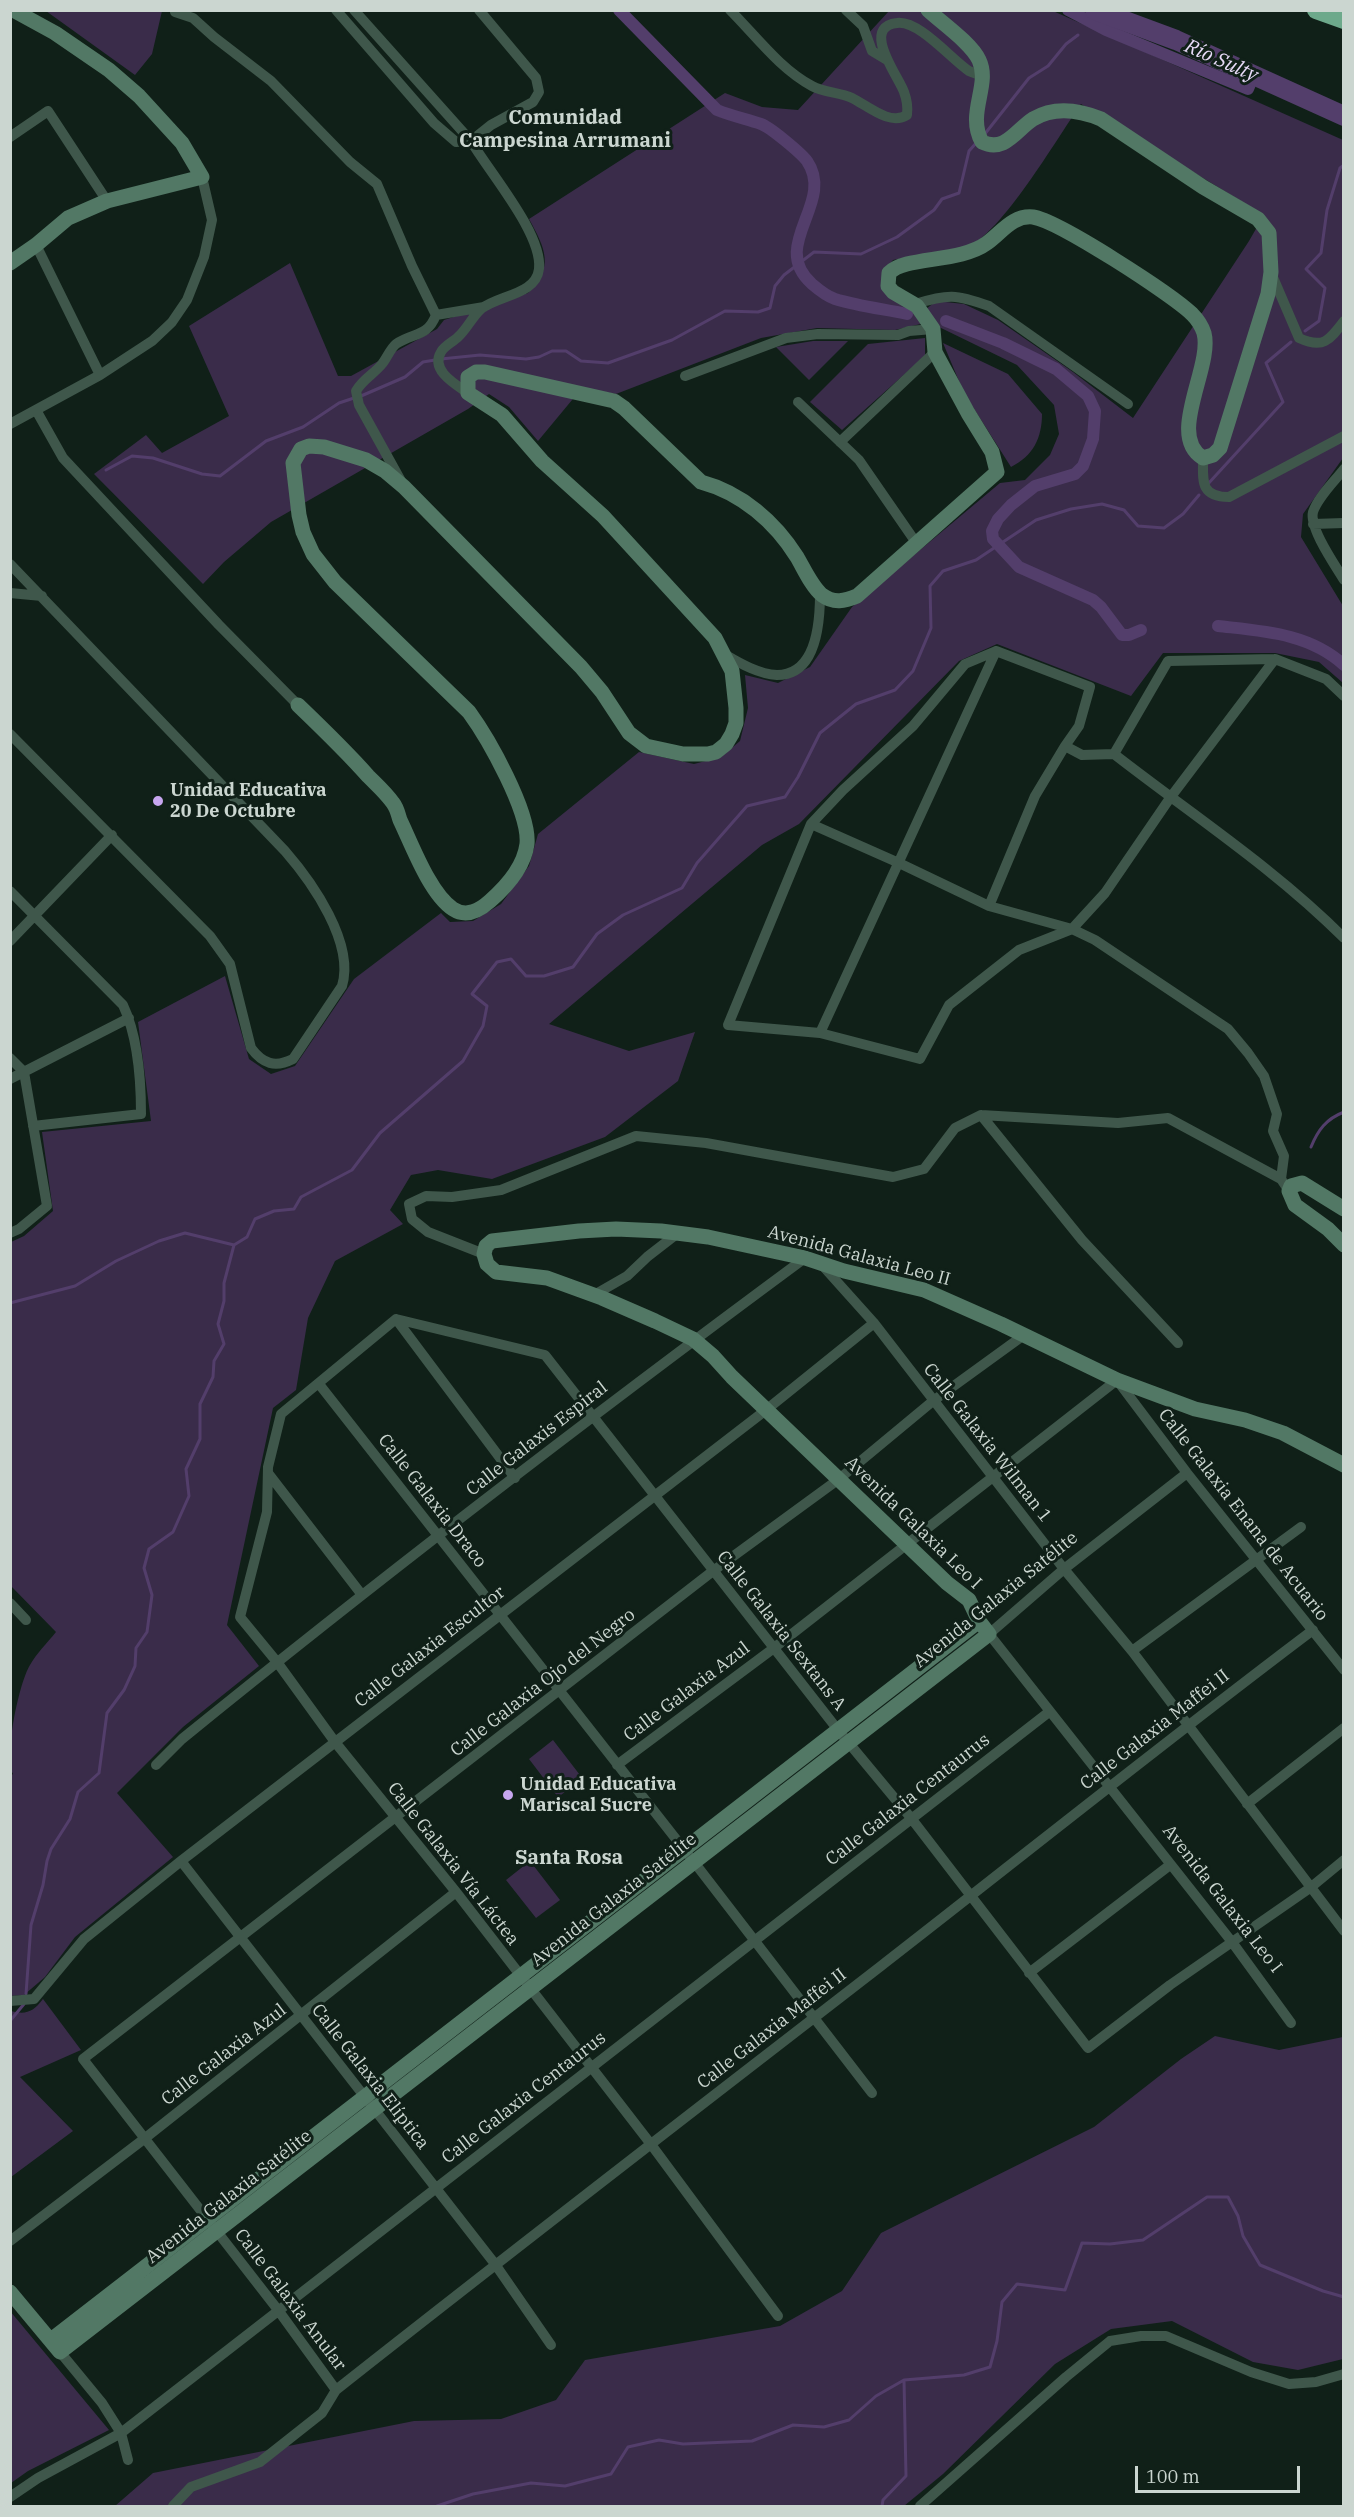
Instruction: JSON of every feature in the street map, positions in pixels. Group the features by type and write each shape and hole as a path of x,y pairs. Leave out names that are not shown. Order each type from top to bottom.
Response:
{"highway":[{"path":"1316,10 1344,20"}],"street":[{"path":"336,10 434,123 456,142 471,141 491,125 533,102 539,92 536,78 479,10"},
{"path":"354,10 471,141 484,163 498,178 534,243 539,258 537,278 530,285 484,307 436,315"},
{"path":"730,10 788,69 811,86 850,97 892,119 907,115 907,101 904,92 883,52 882,33 895,22 904,22 937,43 969,71 982,76"},
{"path":"846,10 863,26 872,51 887,60"},
{"path":"928,10 978,57 982,76 975,123 982,142 998,146 1008,141 1035,118 1052,112 1082,112 1101,119 1203,187 1258,219 1269,233 1268,294 1257,333 1220,448 1214,455 1203,458"},
{"path":"10,424 100,375 152,341 172,322 187,300 204,258 212,220 202,177 182,143 139,96 109,70 55,33 12,11"},
{"path":"175,12 194,18 214,37 271,81 350,162 377,184 436,315 432,325 424,332 394,345 381,366 362,381 356,391 359,405 404,487"},
{"path":"10,137 48,111 107,201"},
{"path":"10,263 68,218 107,201 202,177"},
{"path":"468,393 468,377 476,372 485,372 614,401 701,482 717,486 752,506 793,551 820,594 830,600 844,601 857,596 997,472 992,452 962,404 935,352 933,329 915,304 893,292 888,286 889,273 902,265 958,256 976,250 1013,221 1032,217 1044,220 1068,233 1143,278 1191,313 1198,321 1204,333 1205,348 1192,403 1189,439 1196,453 1203,458"},
{"path":"36,245 100,375"},
{"path":"1270,272 1299,338 1312,344 1325,341 1333,336 1344,321"},
{"path":"915,304 943,296 963,297 989,306 1128,404"},
{"path":"36,410 63,458 219,625 334,739 395,804 429,878 445,903 465,914 474,912 482,908 508,884 527,845 526,832 513,794 484,733 469,712 335,582 313,554 298,515 293,463 301,448 324,447 366,460 385,471 404,487 581,667 639,743 656,749 698,755 716,752 726,744 736,723 732,671 726,655 705,625 603,516 542,461 502,415 468,393 440,370 438,360 441,350 460,336 484,307"},
{"path":"685,376 763,345 786,339 818,334 898,335 909,331 933,329"},
{"path":"840,442 935,352"},
{"path":"798,402 859,459 917,544"},
{"path":"1203,458 1203,481 1208,492 1216,497 1229,497 1344,436"},
{"path":"1344,469 1317,504 1313,513 1313,524 1344,580"},
{"path":"1313,524 1344,523"},
{"path":"10,564 285,851 303,871 321,898 344,954 345,976 342,986 293,1059 282,1065 268,1064 257,1056 251,1048 231,964 210,936 10,734"},
{"path":"10,593 42,596"},
{"path":"726,655 749,667 779,675 790,672 803,664 813,647 818,631 820,594"},
{"path":"820,1032 996,651"},
{"path":"989,906 1035,796 1079,726 1090,687 996,651 965,664 914,726 843,790 811,824 728,1025 820,1032 920,1059 949,1005 1019,950 1072,929 1105,893 1170,798 1275,659"},
{"path":"1114,753 1168,661 1275,659 1326,680 1344,696"},
{"path":"1065,746 1082,755 1114,753 1170,798 1245,851 1317,911 1344,938"},
{"path":"811,824 989,906 1072,929 1095,940 1228,1029 1264,1076 1277,1114 1273,1131 1284,1156 1285,1185 1294,1205 1328,1229 1344,1245"},
{"path":"10,942 112,835"},
{"path":"10,891 123,1005 129,1018 141,1086 141,1114 33,1126"},
{"path":"10,1079 129,1018"},
{"path":"10,1058 24,1072 47,1206 19,1229 10,1233"},
{"path":"981,1115 1082,1240 1178,1343"},
{"path":"484,1254 428,1232 412,1219 409,1204 426,1196 452,1197 501,1190 636,1136 706,1143 893,1177 924,1169 955,1128 981,1115 1118,1123 1168,1118 1285,1185 1302,1183 1344,1209"},
{"name":"Avenida Galaxia Leo II","path":"484,1254 486,1246 501,1238 616,1229 708,1237 805,1258 924,1290 1117,1380 1196,1409 1284,1432 1344,1465"},
{"path":"594,1295 627,1276 678,1233"},
{"name":"Avenida Galaxia Leo I","path":"484,1254 487,1264 496,1272 547,1278 594,1295 693,1340 713,1356 838,1479 969,1600 979,1621 1232,1942 1291,2023"},
{"name":"Calle Galaxis Espiral","path":"156,1766 182,1739 362,1595 693,1340 805,1258"},
{"name":"Calle Galaxia Wilman 1","path":"821,1264 874,1323 1064,1569 1132,1651 1344,1930"},
{"path":"362,1595 268,1473 281,1413 396,1319 515,1478"},
{"name":"Calle Galaxia Sextans A","path":"396,1319 545,1355 838,1730 911,1818 1088,2048 1170,1985 1232,1942"},
{"name":"Calle Galaxia Escultor","path":"13,2002 34,1999 84,1939 181,1861 766,1410 874,1323"},
{"name":"Calle Galaxia Ojo del Negro","path":"83,2059 713,1571 838,1479 933,1401 1024,1335"},
{"name":"Calle Galaxia Enana de Acuario","path":"1117,1380 1187,1473 1344,1670"},
{"name":"Calle Galaxia Azul","path":"617,1765 908,1545 1117,1380"},
{"name":"Calle Galaxia Draco","path":"319,1384 872,2093"},
{"name":"Calle Galaxia Vía Láctea","path":"268,1473 267,1512 240,1617 277,1662 335,1742 456,1892 650,2143 778,2316"},
{"name":"Avenida Galaxia Satélite","path":"56,2346 213,2225 374,2109 531,1989 989,1634 1064,1569 1187,1473"},
{"path":"1132,1651 1300,1527"},
{"path":"10,1603 26,1620"},
{"name":"Avenida Galaxia Satélite","path":"213,2225 365,2097 979,1621"},
{"name":"Calle Galaxia Maffei II","path":"173,2506 191,2487 260,2462 322,2413 336,2390 495,2264 971,1896 1109,1785 1313,1630"},
{"name":"Calle Galaxia Centaurus","path":"10,2497 38,2478 121,2433 1049,1712"},
{"path":"1247,1804 1344,1728"},
{"path":"1232,1942 1310,1888 1344,1860"},
{"name":"Calle Galaxia Elíptica","path":"181,1861 495,2264 551,2345"},
{"path":"1029,1973 1170,1865"},
{"name":"Calle Galaxia Azul","path":"10,2241 144,2139 456,1892"},
{"name":"Calle Galaxia Anular","path":"83,2059 278,2310 336,2390"},
{"path":"10,2292 102,2403 121,2433 128,2460"},
{"path":"920,2506 1110,2341 1141,2336 1166,2336 1251,2372 1289,2384 1316,2382 1344,2374"}],"shaded area":[{"path":"46,11 162,11 152,54 135,75"},
{"path":"889,11 1053,11 1343,140 1343,458 1303,514 1301,537 1343,606 1343,683 1319,662 1275,653 1163,653 1131,696 997,644 959,661 799,824 762,845 549,1024 629,1051 695,1032 678,1081 605,1137 492,1179 438,1170 411,1175 390,1210 403,1224 335,1261 308,1318 296,1390 273,1408 227,1625 259,1666 183,1727 117,1793 173,1857 75,1937 45,1977 24,1995 10,1996 10,1776 13,1774 10,1751 14,1719 21,1687 30,1665 56,1632 10,1585 11,1242 24,1236 53,1211 42,1132 151,1121 138,1022 225,976 249,1059 271,1074 295,1066 354,979 441,913 450,922 473,921 501,904 529,866 538,834 639,752 694,764 721,757 740,741 748,708 745,675 778,683 810,667 852,607 1000,483 1025,480 1050,455 1059,434 1054,405 1017,365 939,327 925,310 936,301 964,304 998,320 1073,372 1133,418 1264,215 1081,104 1012,205 980,239 959,251 893,260 884,272 908,308 925,323 895,330 817,328 761,338 616,394 582,388 538,441 509,407 489,394 468,409 271,522 224,562 203,584 94,474 146,435 162,453 229,416 189,326 290,263 338,376 351,376 437,329 444,320 528,293 542,275 545,257 529,219 725,93 762,107 798,110"},
{"path":"925,338 925,356 842,430 810,402 868,344"},
{"path":"813,341 848,341 809,380 776,347"},
{"path":"943,343 1008,374 1042,414 1042,423 1035,445 1019,463 1011,467 964,393"},
{"path":"553,1740 583,1779 558,1797 529,1759"},
{"path":"530,1861 560,1900 536,1918 506,1880"},
{"path":"43,1999 81,2050 20,2077 73,2131 11,2177 11,2011 21,2013 29,2011"},
{"path":"1215,2036 1279,2050 1343,2037 1343,2359 1298,2370 1253,2362 1172,2321 1111,2329 1055,2364 943,2474 904,2506 115,2506 153,2473 414,2421 501,2419 556,2400 585,2360 780,2326 842,2291 881,2233 1094,2127 1181,2059"},
{"path":"10,2311 109,2430 28,2471 11,2483"}],"waterway":[{"path":"619,10 717,110 765,126 807,161 814,177 814,192 799,239 797,254 800,269 812,284 835,299 907,314"},
{"path":"1068,10 1106,30 1248,89 1254,75"},
{"name":"Río Sulty","path":"1095,10 1176,40 1344,116"},
{"path":"984,135 1029,78 1048,66 1066,44 1078,35"},
{"path":"441,359 480,355 526,359 539,357 552,351 566,351 581,361 608,363 672,340 725,311 758,312 770,308 775,286 784,275 814,252 861,254 897,237 934,210 942,199 959,193 969,151 977,142"},
{"path":"1305,331 1319,321 1325,288 1306,269 1321,253 1327,210 1340,168 1344,165"},
{"path":"946,321 1003,343 1056,369 1088,396 1095,411 1093,439 1083,466 1075,474 1035,486 1011,505 998,519 992,531 993,539 1019,567 1093,600 1122,635 1141,630"},
{"path":"1207,485 1283,402 1266,363 1291,342"},
{"path":"361,396 405,377 423,362 435,360"},
{"path":"106,470 132,456 153,458 202,474 220,476 266,441 303,427 339,403 354,398"},
{"path":"26,1994 31,1925 51,1849 70,1819 78,1792 99,1773 107,1713 124,1690 135,1666 136,1648 147,1632 152,1595 144,1568 149,1549 173,1532 189,1496 186,1469 200,1439 200,1404 213,1377 214,1361 224,1344 218,1324 224,1301 224,1283 234,1245 247,1237 255,1219 274,1211 294,1209 301,1197 352,1170 380,1133 463,1061 483,1026 487,1006 472,994 497,962 511,959 526,976 544,976 573,967 597,934 623,915 682,888 697,863 747,806 785,797 798,777 820,733 856,704 895,690 913,671 931,628 930,586 943,571 976,560 1036,520 1071,509 1102,504 1124,510 1138,526 1164,528 1183,514 1199,495"},
{"path":"1218,626 1284,635 1316,646 1344,665"},
{"path":"1311,1147 1323,1126 1344,1112"},
{"path":"10,1303 75,1286 116,1261 159,1241 185,1233 234,1245"},
{"path":"10,2021 24,2004"},
{"path":"437,2506 473,2494 531,2483 565,2486 611,2474 628,2447 659,2440 683,2444 752,2441 793,2425 824,2427 849,2420 876,2396 904,2380 964,2375 990,2367 997,2341 1002,2302 1017,2284 1065,2290 1082,2243 1110,2244 1143,2240 1207,2197 1228,2197 1238,2216 1243,2236 1260,2265 1323,2291 1344,2297"},
{"path":"882,2506 883,2500 906,2476 904,2380"}],"place":[{"name":"Unidad Educativa 20 De Octubre","path":"158,801"},
{"name":"Unidad Educativa Mariscal Sucre","path":"508,1795"}],"district":[{"name":"Comunidad Campesina Arrumani","path":"565,130"},
{"name":"Santa Rosa","path":"569,1858"}]}
